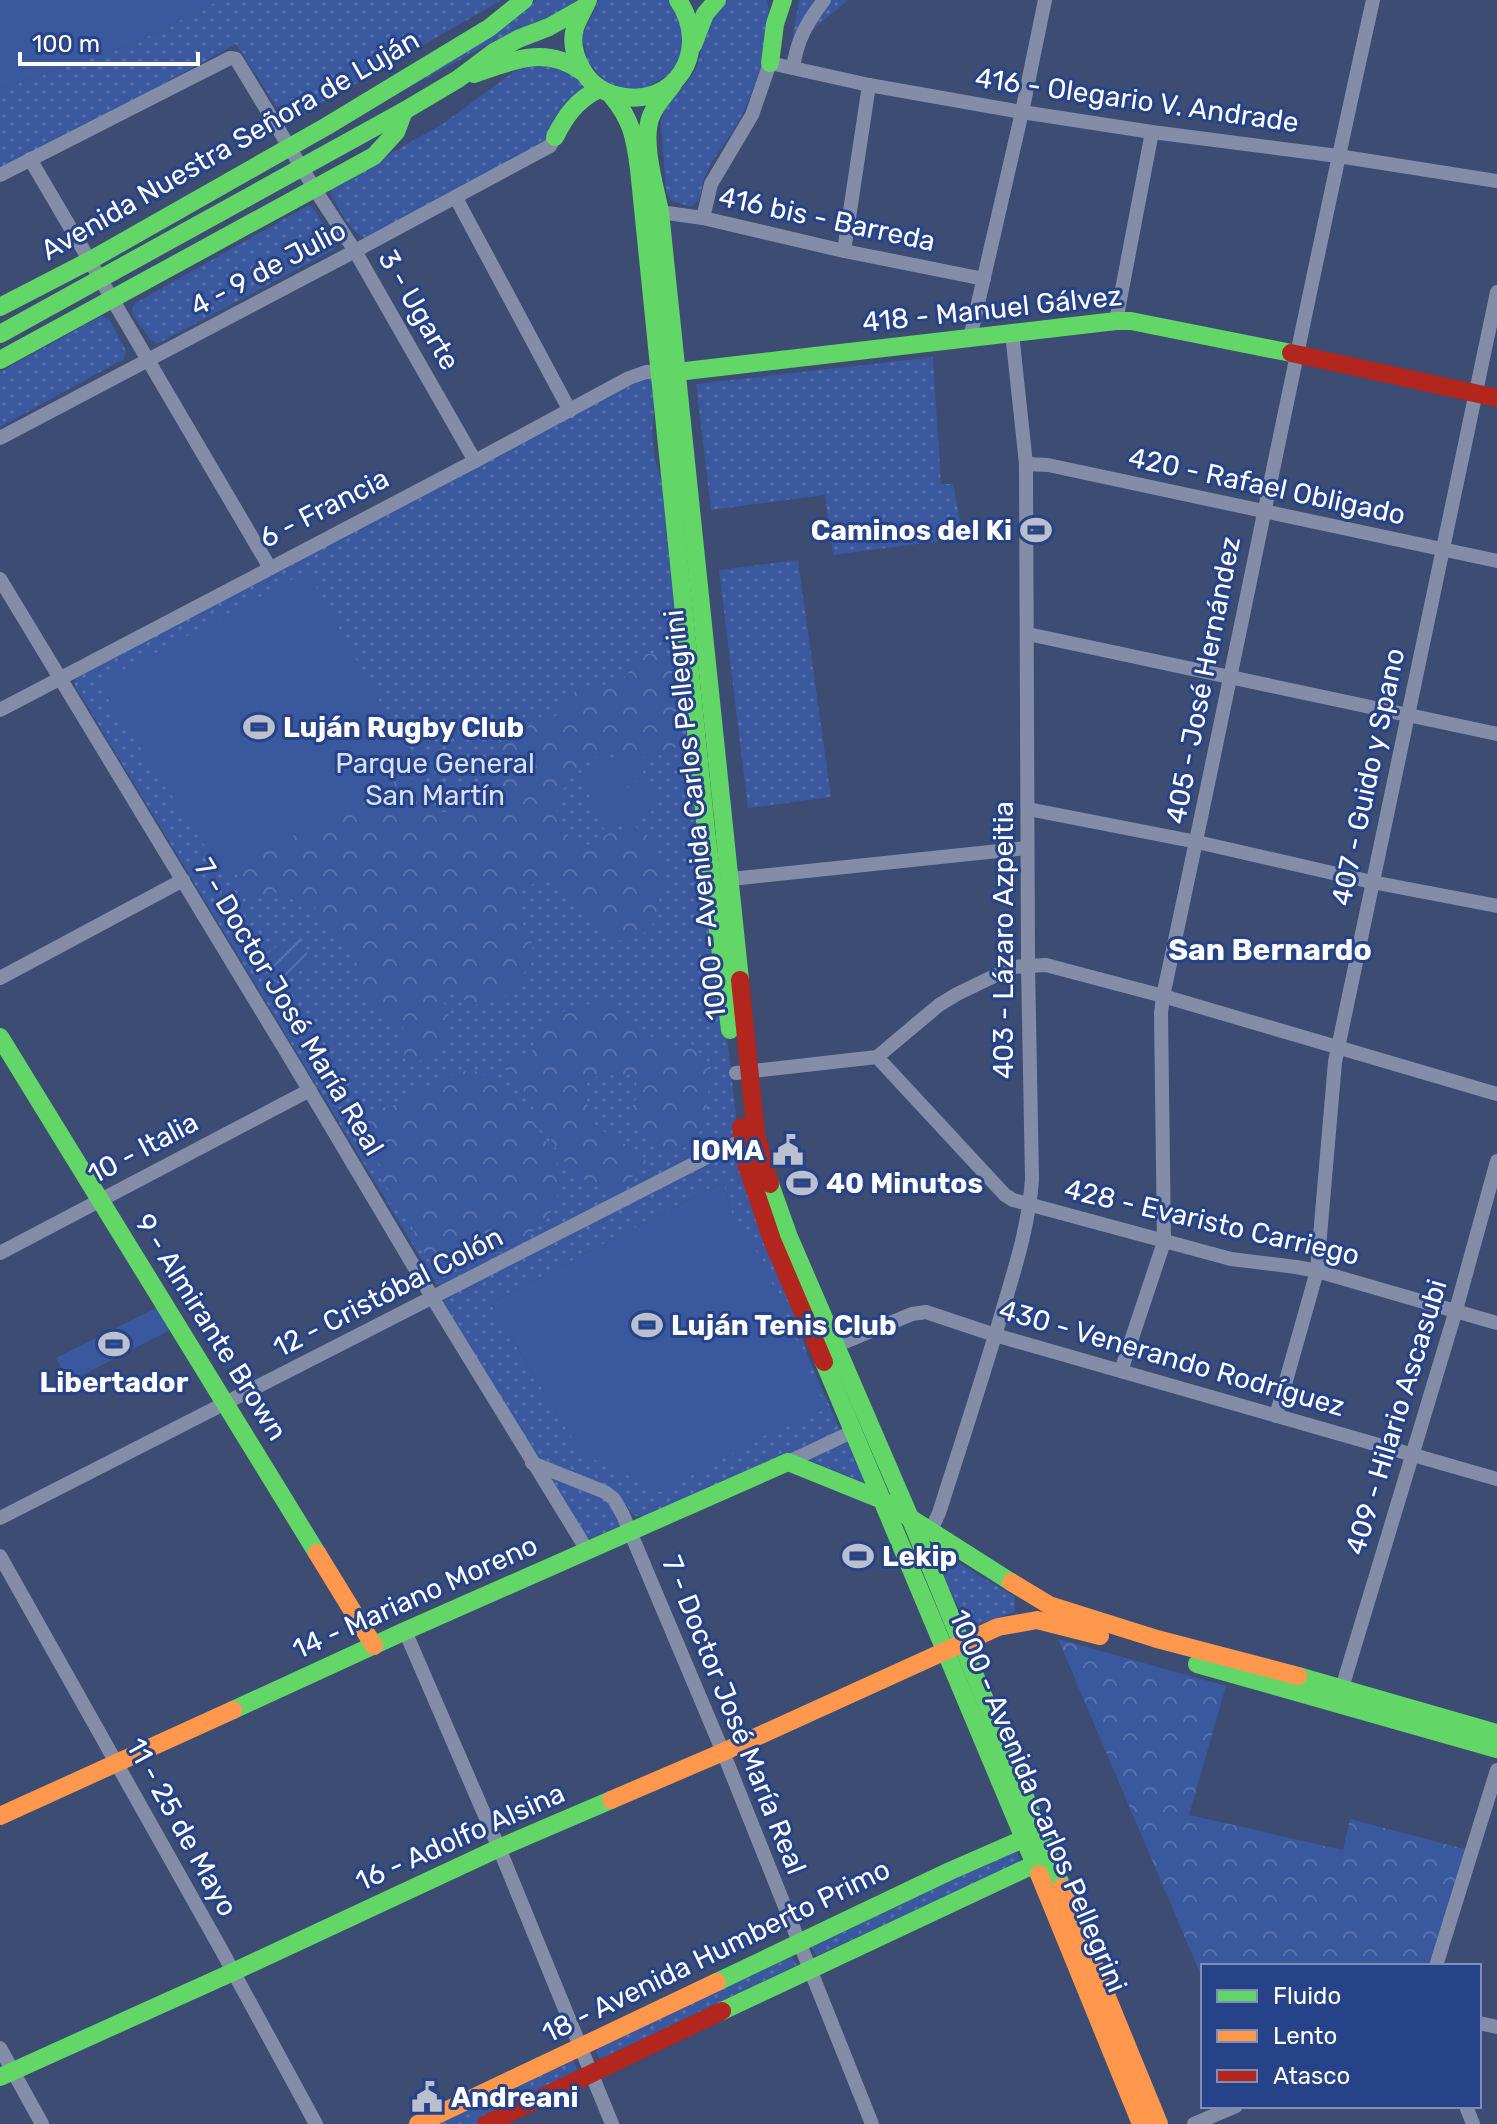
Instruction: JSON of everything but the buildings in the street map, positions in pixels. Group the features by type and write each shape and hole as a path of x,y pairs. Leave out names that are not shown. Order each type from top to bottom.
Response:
{"main road":[{"name":"Avenida Nuestra Señora de Luján","path":"0,307 89,261 327,126 489,28 524,0"},
{"path":"678,0 691,25 693,45"},
{"path":"693,45 705,14 717,0"},
{"path":"770,0 775,24"},
{"path":"770,63 775,24 783,0"},
{"name":"Avenida Nuestra Señora de Luján","path":"0,334 404,111 458,79 494,52 549,27 584,5"},
{"path":"581,71 573,43 575,22 584,5"},
{"name":"1000 - Avenida Carlos Pellegrini","path":"693,45 686,66 651,115 648,142 660,212 668,372 706,830 742,1072 749,1138 747,1166 772,1240 882,1500 953,1647 1042,1860 1145,2121"},
{"name":"Avenida Nuestra Señora de Luján","path":"458,79 517,59 550,56 560,58 581,71"},
{"name":"1000 - Avenida Carlos Pellegrini","path":"581,71 627,113 633,130 668,372 731,879 742,1072"},
{"path":"555,137 577,101 605,92 620,98 639,99 657,94 673,84"},
{"path":"336,148 371,100"},
{"name":"Avenida Nuestra Señora de Luján","path":"0,360 374,156 396,132 404,111"},
{"path":"327,126 356,124 404,111"},
{"name":"418 - Manuel Gálvez","path":"668,372 1131,321 1497,398"},
{"name":"9 - Almirante Brown","path":"0,1037 374,1646"},
{"name":"1000 - Avenida Carlos Pellegrini","path":"749,1138 911,1520 953,1647"},
{"path":"788,1462 882,1500 1049,1605 1084,1618 1497,1733"},
{"name":"14 - Mariano Moreno","path":"0,1816 405,1631 788,1462"},
{"path":"1013,1623 1021,1604 1020,1589"},
{"path":"1013,1623 1037,1620 1081,1631 1497,1749"},
{"name":"16 - Adolfo Alsina","path":"6,2074 499,1848 1013,1623"},
{"name":"18 - Avenida Humberto Primo","path":"418,2124 1031,1835"},
{"name":"18 - Avenida Humberto Primo","path":"486,2124 1042,1860"}],"street":[{"path":"793,68 795,52 807,22 824,0"},
{"path":"970,338 1045,0"},
{"name":"405 - José Hernández","path":"1121,1371 1164,1242 1163,996 1373,0"},
{"name":"3 - Ugarte","path":"30,159 230,58 240,62 355,251 475,461"},
{"path":"703,218 711,184 752,115 770,63"},
{"name":"416 - Olegario V. Andrade","path":"770,63 869,85 1022,112 1497,181"},
{"path":"844,251 869,85"},
{"path":"1116,321 1152,132"},
{"name":"4 - 9 de Julio","path":"0,438 456,198 550,146 555,137"},
{"path":"0,175 30,159 270,568"},
{"path":"456,198 570,411"},
{"name":"416 bis - Barreda","path":"660,212 703,218 984,279"},
{"name":"407 - Guido y Spano","path":"1276,1416 1317,1271 1338,1047 1497,292"},
{"name":"403 - Lázaro Azpeitia","path":"930,1532 939,1513 1024,1236 1032,1179 1026,464 1012,333"},
{"name":"6 - Francia","path":"0,710 629,378 646,372 668,372"},
{"name":"420 - Rafael Obligado","path":"1026,464 1048,465 1497,561"},
{"name":"7 - Doctor José María Real","path":"0,579 587,1550"},
{"path":"1028,634 1497,734"},
{"path":"1028,809 1497,906"},
{"path":"731,879 1027,848"},
{"path":"0,978 183,880"},
{"path":"742,1072 877,1057 939,1005 997,973 1013,967 1046,965 1497,1094"},
{"name":"428 - Evaristo Carriego","path":"877,1057 1013,1200 1245,1262 1317,1271 1497,1323"},
{"name":"10 - Italia","path":"0,1253 310,1090"},
{"name":"12 - Cristóbal Colón","path":"0,1518 749,1138"},
{"name":"409 - Hilario Ascasubi","path":"1342,1688 1456,1310 1497,1161"},
{"name":"430 - Venerando Rodríguez","path":"835,1346 912,1314 926,1312 995,1335 1497,1479"},
{"name":"14 - Mariano Moreno","path":"788,1462 854,1431"},
{"name":"7 - Doctor José María Real","path":"532,1463 605,1492 614,1499 723,1752 872,2124"},
{"name":"11 - 25 de Mayo","path":"0,1556 316,2124"},
{"path":"405,1631 499,1848 612,2124"},
{"path":"1437,1964 1497,1770"},
{"path":"0,2048 6,2074 42,2124"},
{"path":"1194,2124 1231,2108"}],"green space":[{"path":"0,0 220,0 133,44 0,89"},
{"path":"220,0 502,0 287,123 236,44 0,172 0,89 133,44"},
{"path":"537,0 577,0 568,8 500,38 390,98 520,15"},
{"path":"599,0 672,0 683,15 680,68 641,91 606,83 588,62 582,35"},
{"path":"723,0 767,0 769,30 762,64 749,98 736,126 709,168 698,200 691,207 672,201 666,192 661,123 666,108 695,70 706,30"},
{"path":"799,0 848,0 791,48"},
{"path":"559,62 591,88 544,145 367,238 349,225 330,192 333,186 441,125 519,68"},
{"path":"309,205 335,243 335,249 157,344 150,339 132,314 134,304"},
{"path":"101,316 109,319 126,351 124,359 0,427 0,372"},
{"path":"933,357 941,484 953,484 963,538 833,555 825,495 711,510 696,384"},
{"name":"Parque General San Martín","path":"651,375 654,455 665,494 737,1124 730,1138 441,1287 75,686 75,679 81,672"},
{"path":"798,560 831,797 748,808 719,570"},
{"name":"Luján Rugby Club","path":"308,571 416,770 223,873 98,684"},
{"path":"642,653 666,656 676,664 673,682 682,715 681,744 665,754 635,759 614,753 594,758 573,769 556,806 563,830 579,846 592,844 608,834 635,826 652,839 664,867 651,930 628,940 611,941 560,885 541,880 519,892 516,912 531,938 534,958 513,991 503,999 475,1005 447,991 442,997 450,1019 447,1036 437,1052 420,1061 406,1061 401,1042 403,1027 366,997 359,983 352,951 324,925 314,904 301,907 287,896 276,893 248,899 238,892 237,877 254,848 393,772 416,780 438,812 455,812 473,802 478,784 498,748 537,718 556,716 564,701 580,687 600,687 625,677"},
{"path":"632,749 645,777 612,794 646,779 659,807 606,833 580,773"},
{"path":"296,935 313,963 278,984 261,956"},
{"path":"595,1002 611,1002 644,1037 657,1038 666,1047 690,1042 711,1066 705,1123 696,1139 678,1152 654,1145 629,1115 638,1095 635,1075 594,1077 583,1087 592,1122 638,1151 648,1164 608,1192 572,1173 524,1091 503,1067 510,1058 531,1055 538,1028 559,1013"},
{"path":"459,1071 478,1072 490,1077 514,1098 536,1125 552,1152 559,1170 559,1189 551,1212 533,1231 507,1249 454,1277 437,1272 418,1243 408,1215 381,1180 380,1165 362,1145 353,1119 395,1105"},
{"path":"733,1150 797,1318 808,1357 841,1432 644,1516 634,1516 619,1494 608,1486 544,1462 535,1455 444,1307 447,1296","holes":["723,1182 732,1214 825,1409 771,1432 660,1492 563,1423 490,1303"]},
{"name":"Luján Tenis Club","path":"723,1182 732,1214 761,1258 826,1409 771,1432 661,1492 581,1453 490,1303"},
{"name":"Libertador","path":"158,1307 172,1329 69,1382 56,1358"},
{"path":"851,1441 868,1484 807,1459"},
{"path":"550,1475 607,1497 623,1524 592,1539 588,1538 549,1479"},
{"path":"947,1556 1015,1597 1015,1612 967,1628 937,1560"},
{"path":"1058,1639 1226,1686 1189,1815 1343,1850 1350,1819 1468,1850 1435,1960 1426,1964 1201,1964 1201,1975"},
{"path":"1015,1850 1020,1858 1019,1863 816,1956 812,1947"},
{"path":"792,1957 797,1965 601,2059 598,2055 598,2046"},
{"path":"573,2061 578,2069 573,2077 475,2124 433,2124"}],"traffic: fast":[{"path":"0,307 89,261 327,126 489,28 524,0"},
{"path":"588,0 573,39 580,64 588,78 600,88 615,95 636,98 655,94 670,85 682,72 689,56 691,38 688,19 678,0"},
{"path":"693,45 705,14 717,0"},
{"path":"770,63 775,24 783,0"},
{"path":"0,334 404,111 458,79 494,52 581,9"},
{"path":"474,74 515,60 541,57 568,63 581,71"},
{"path":"673,84 651,116 647,138 660,212 740,980"},
{"path":"555,137 573,109 599,89"},
{"path":"611,95 631,130 639,169 706,830 730,1030"},
{"path":"0,360 374,156 396,132 404,111"},
{"path":"660,372 1116,321 1131,321 1291,353"},
{"path":"0,1037 317,1553"},
{"path":"770,1184 789,1237 911,1520 1062,1887"},
{"path":"824,1362 1039,1874"},
{"path":"233,1710 788,1462 882,1500 1011,1582"},
{"path":"1197,1664 1497,1749"},
{"path":"1298,1676 1497,1733"},
{"path":"0,2077 499,1848 611,1800"},
{"path":"717,1982 1037,1833"},
{"path":"722,2011 1050,1857"}],"traffic: slow":[{"path":"317,1553 374,1646"},
{"path":"1011,1582 1049,1605 1157,1639 1298,1676"},
{"path":"611,1800 998,1627 1037,1620 1100,1636"},
{"path":"0,1816 233,1710"},
{"path":"1039,1874 1141,2124"},
{"path":"1062,1887 1159,2124"},
{"path":"418,2124 717,1982"}],"traffic: jam":[{"path":"1291,353 1497,398"},
{"path":"740,980 756,1135 770,1184"},
{"path":"741,1127 747,1166 772,1240 824,1362"},
{"path":"486,2124 722,2011"}],"place":[{"name":"Caminos del Ki","path":"1036,530"},
{"name":"Luján Rugby Club","path":"259,727"},
{"name":"IOMA","path":"788,1150"},
{"name":"40 Minutos","path":"802,1183"},
{"name":"Luján Tenis Club","path":"647,1325"},
{"name":"Libertador","path":"114,1344"},
{"name":"Lekip","path":"858,1556"},
{"name":"Andreani","path":"427,2097"}],"district":[{"name":"San Bernardo","path":"1270,950"}]}
